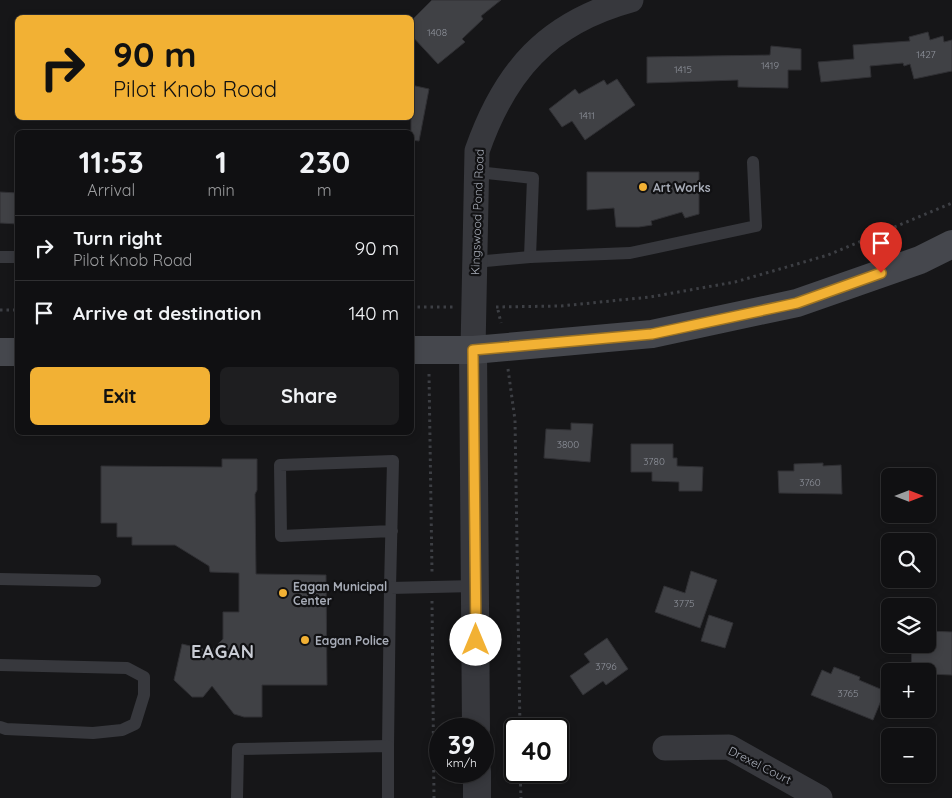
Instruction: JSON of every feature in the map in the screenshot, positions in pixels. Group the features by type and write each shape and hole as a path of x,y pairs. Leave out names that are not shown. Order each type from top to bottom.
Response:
{"main road":[{"path":"414,350 473,350 652,334 797,303 920,260 952,244"},
{"path":"0,352 15,352"}],"street":[{"name":"Kingswood Pond Road","path":"473,350 486,307 475,262 477,151 485,127 508,83 523,63 538,48 590,6 631,0"},
{"path":"473,350 476,718"},
{"name":"Drexel Court","path":"665,748 729,747 820,798"},
{"path":"477,783 477,798"}],"lane":[{"path":"475,262 530,257 630,253 756,226 753,162"},
{"path":"477,172 533,178 530,257"},
{"path":"0,257 15,257"},
{"path":"388,798 390,588 392,532 393,461 280,465 282,536 392,532"},
{"path":"0,580 94,581"},
{"path":"390,588 475,586"},
{"path":"0,665 127,668 144,677 144,696 135,724 122,730 93,733 6,729 0,727"},
{"path":"237,798 238,749 388,746"}],"path":[{"path":"414,307 561,306 640,298 735,282 828,255 952,203"},
{"path":"486,307 506,346 515,420 520,718"},
{"path":"0,310 15,310"},
{"path":"520,783 521,798"}],"building":[{"path":"432,0 501,0 481,16 483,19 462,39 465,42 438,64 414,38 414,18"},
{"path":"928,32 930,40 943,36 944,42 952,40 952,71 914,79 910,64 904,66 903,63 870,66 871,77 821,82 818,62 854,59 853,45 910,41 909,37"},
{"path":"771,46 801,49 801,70 788,70 788,88 738,87 738,80 647,83 647,57 770,55"},
{"path":"617,79 635,105 585,140 572,121 562,127 549,109 575,89 579,94 604,80 607,85"},
{"path":"414,86 429,89 419,141 414,140 414,130 411,130 411,120 414,120"},
{"name":"Art Works","path":"587,172 699,172 699,214 685,218 682,212 651,221 652,225 616,227 614,208 587,210"},
{"path":"0,192 15,193 15,224 0,223"},
{"path":"571,423 593,424 590,462 544,458 546,429 571,430"},
{"path":"631,444 673,444 673,458 677,458 677,466 703,467 702,491 679,491 679,482 652,481 652,472 631,472"},
{"name":"Eagan Municipal Center","path":"222,459 257,459 257,490 255,494 256,574 326,575 327,685 262,685 262,717 244,717 234,714 212,686 203,697 192,697 174,680 182,644 211,651 223,639 223,612 239,612 239,573 210,572 209,566 175,545 132,545 132,537 117,537 117,523 101,523 101,466 222,467"},
{"path":"823,463 823,466 841,465 842,494 779,493 778,471 794,471 794,464"},
{"path":"691,571 717,580 700,628 655,612 664,586 685,593"},
{"path":"709,615 733,623 725,648 701,641"},
{"path":"936,631 952,632 952,675 936,674 936,663 911,663 912,653 936,653"},
{"path":"607,638 628,669 606,685 603,681 583,695 570,676 590,662 584,654"},
{"path":"834,667 860,677 859,680 881,689 881,701 873,720 811,695 822,670 831,674"}],"place":[{"name":"Art Works","path":"643,187"},
{"name":"Eagan Municipal Center","path":"283,593"},
{"name":"Eagan Police","path":"305,640"}],"district":[{"name":"EAGAN","path":"223,651"}],"route":[{"path":"476,640 473,350 652,334 797,303 881,273"}]}
